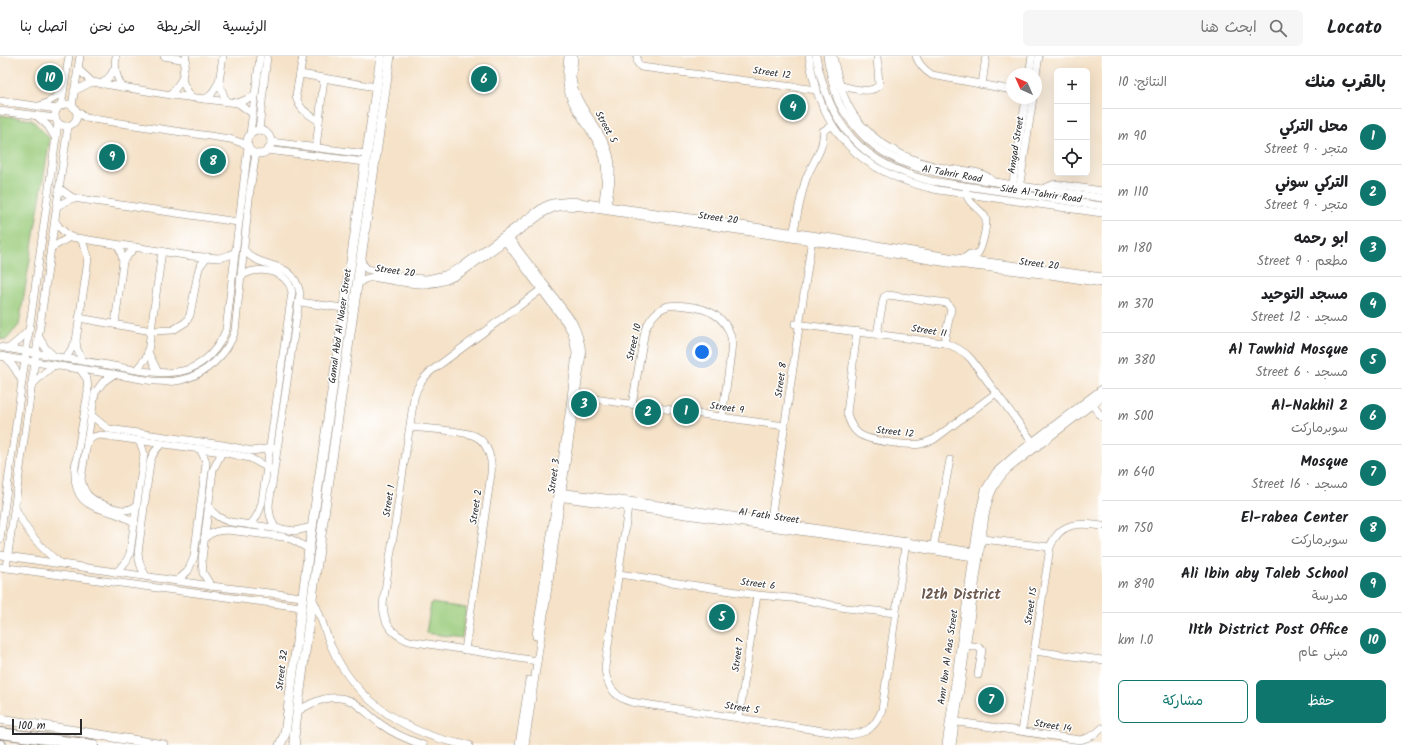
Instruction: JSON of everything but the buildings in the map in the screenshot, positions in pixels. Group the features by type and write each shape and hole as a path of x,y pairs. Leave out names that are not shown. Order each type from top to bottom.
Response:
{"highway":[{"path":"0,733 91,745"}],"main road":[{"name":"Gamal Abd Al Naser Street","path":"307,598 309,549 312,527 381,56"},
{"name":"Gamal Abd Al Naser Street","path":"307,598 343,385 390,56"},
{"path":"333,383 337,387 343,385"},
{"path":"330,404 336,401 340,404"},
{"name":"Street 32","path":"280,745 285,734 301,606 307,598"},
{"name":"Street 32","path":"295,741 307,598"},
{"path":"0,719 159,745"},
{"path":"285,734 295,741"}],"street":[{"path":"0,539 56,139 59,107 65,83 69,56"},
{"path":"75,122 74,91 80,56"},
{"path":"116,56 116,75 122,87"},
{"path":"164,56 186,58 182,79 171,95"},
{"path":"205,99 211,95 219,82 223,56"},
{"path":"0,347 54,357 158,372 179,372 190,368 208,357 216,349 226,330 238,222 260,56"},
{"path":"259,130 267,56"},
{"path":"303,56 296,95 297,101 304,111 319,121"},
{"name":"Street 5","path":"568,56 566,77 568,91 600,147 604,160 604,208"},
{"name":"Street 5","path":"574,56 572,77 574,89 605,145 610,158 611,180 604,208"},
{"name":"Street 12","path":"637,56 637,62 641,67 817,90"},
{"name":"Side Al Tahrir Road","path":"809,56 817,90 832,126 856,153 889,174 907,182 926,187 966,190 1102,213"},
{"name":"Al Tahrir Road","path":"816,56 831,108 846,132 863,149 878,160 912,176 966,190 1015,194 1102,206"},
{"name":"Al Tahrir Road","path":"827,56 839,103 846,115 854,126 877,148 902,162 926,171 945,175 1102,198"},
{"name":"Side Al Tahrir Road","path":"833,56 841,86 848,104 859,121 873,136 889,148 904,156 941,168 982,174 992,182"},
{"path":"841,86 871,91 876,90 879,86 877,56"},
{"path":"916,56 923,69 932,75 1006,89"},
{"path":"982,85 986,56"},
{"path":"1030,68 1032,56"},
{"path":"1037,68 1038,56"},
{"path":"102,84 115,68"},
{"path":"78,69 92,82 171,95 238,103 255,96"},
{"path":"300,74 376,87"},
{"path":"316,148 324,78"},
{"path":"182,79 191,97"},
{"path":"74,91 92,82"},
{"path":"219,82 226,102"},
{"path":"38,106 52,100 57,96 65,83"},
{"path":"0,101 38,106 59,107 69,105 86,118"},
{"path":"238,103 252,114"},
{"name":"Amgad Street","path":"1015,194 1025,104"},
{"name":"Amgad Street","path":"1016,185 1032,104"},
{"path":"0,111 37,116 57,121 64,126 68,126 86,118 230,139 248,146 256,153 264,153 271,142 269,135 266,132 259,130 250,135 230,139"},
{"path":"37,116 48,126 56,139"},
{"path":"68,126 8,556 3,567 301,606"},
{"path":"793,234 805,182 821,149 824,139 823,131 832,126"},
{"path":"271,142 316,148 365,158"},
{"path":"267,150 365,158"},
{"path":"3,357 168,382 191,377 210,366 229,346 235,331 256,153"},
{"name":"Side Al Tahrir Road","path":"1042,189 1055,184 1102,191"},
{"path":"59,188 73,198 238,222"},
{"path":"963,259 970,254 977,254 980,252 983,244 986,221 986,218 972,203 966,190"},
{"path":"57,206 73,198"},
{"name":"Street 20","path":"356,286 366,278 373,277 417,284 441,282 456,276 534,213 552,203 572,201 604,208 809,239 1102,277"},
{"name":"Street 20","path":"604,208 793,234 809,239 948,263 1050,275 1102,283"},
{"path":"55,221 70,238"},
{"name":"Street 20","path":"360,261 367,269 373,271 418,279 436,278 453,272 505,237"},
{"name":"Street 3","path":"505,237 543,288 567,324 574,338 576,353 574,396 520,745"},
{"path":"51,248 70,238 81,239 94,249"},
{"path":"81,239 87,250 117,244 191,256 219,258 235,252"},
{"name":"Street 8","path":"767,523 809,239"},
{"path":"115,324 123,261 117,244"},
{"path":"123,261 135,247"},
{"path":"83,361 77,349 76,341 79,318 94,249"},
{"path":"244,250 253,258 287,280 291,286 292,292 260,511 250,525"},
{"path":"137,369 146,358 148,352 162,251"},
{"path":"191,256 198,272"},
{"path":"79,318 152,331 173,330 180,327 186,322 192,310 198,272 200,266 207,257"},
{"path":"219,258 233,269"},
{"path":"241,276 253,270 269,268 286,271 293,276 298,284 300,293 299,302 269,514 272,522 279,531 309,549"},
{"name":"Street 1","path":"534,661 418,643 400,638 387,624 383,604 414,398 417,388 422,379 431,371 543,288"},
{"path":"877,334 884,297 888,295 911,298 947,303 950,306 951,309 944,343"},
{"path":"299,302 343,308"},
{"name":"Street 10","path":"632,405 645,330 649,322 660,310 668,306 677,305 701,308 711,312 721,320 731,338 731,351 722,417"},
{"name":"Street 11","path":"797,324 944,343 956,346 966,354 1035,444"},
{"path":"8,349 20,340 29,330"},
{"name":"Street 12","path":"857,331 847,413 853,429 860,435 869,439 922,444 933,440 996,393"},
{"path":"39,337 46,349 54,357"},
{"path":"64,358 76,341"},
{"path":"148,352 158,372"},
{"path":"3,357 15,369 22,381"},
{"path":"31,387 54,365"},
{"path":"80,369 87,379 92,392 91,415 81,479 83,486 87,494 93,499 135,523"},
{"path":"114,374 92,392 75,467 74,480 81,498 97,509 115,511 127,510 137,506"},
{"name":"Amr Ibn Al Aas Street","path":"1090,403 1102,389"},
{"name":"Street 9","path":"574,396 782,425"},
{"name":"Amr Ibn Al Aas Street","path":"946,745 966,645 982,500 990,480 1004,464 1035,444 1090,403 1102,397"},
{"path":"1090,403 1102,417"},
{"path":"91,415 103,425 108,432 138,440 222,452 251,454 278,447"},
{"name":"Street 2","path":"410,427 475,436 482,441 489,455 492,469 465,650"},
{"path":"87,442 93,437 108,432 223,445 251,454 267,467 275,471"},
{"path":"117,572 134,553 147,462 138,440"},
{"path":"146,576 134,553 137,506 147,462 156,449 162,444"},
{"name":"Amr Ibn Al Aas Street","path":"952,745 952,721 976,555 982,539 988,502 995,484 1008,469 1035,444"},
{"path":"177,581 188,571 194,557 205,469 205,459 200,449"},
{"path":"211,586 203,573 202,559 213,470 222,452"},
{"path":"933,548 950,460"},
{"path":"205,469 206,467 210,466 213,470"},
{"name":"Al Fath Street","path":"559,494 906,543 976,555"},
{"name":"Street 5","path":"629,504 605,667 608,683 617,696 631,702 849,735 860,734 870,729 878,720 882,710 906,543"},
{"path":"208,506 214,514 229,526 279,531 295,531 312,527"},
{"path":"14,507 22,522 34,538 60,564"},
{"name":"Street 15","path":"1022,731 1050,547 1053,539 1065,528 1080,523 1102,526"},
{"path":"204,538 211,533 229,526 250,525 279,531"},
{"path":"982,539 1050,547"},
{"path":"0,555 211,586 307,598 320,612 331,646 340,663 362,693 402,724 432,737 469,745"},
{"path":"194,557 197,561 202,559"},
{"name":"Street 6","path":"618,574 802,599 846,608 896,613"},
{"name":"Street 7","path":"739,718 757,594"},
{"path":"966,645 978,647 982,650 978,675"},
{"path":"1034,651 1102,660"},
{"name":"Street 3","path":"525,745 534,661"},
{"path":"298,711 318,700 335,698 343,699 353,702 383,726 397,734 423,745"},
{"name":"Street 14","path":"952,721 1080,740 1097,734 1102,728"}],"green space":[{"path":"0,115 32,120 50,139 19,325 6,340 0,339"},
{"path":"431,603 466,608 462,638 426,633"}],"place":[{"name":"11th District Post Office","path":"50,78"},
{"name":"Al-Nakhil 2","path":"484,79"},
{"name":"مسجد التوحيد","path":"793,107"},
{"name":"Ali Ibin aby Taleb School","path":"112,157"},
{"name":"El-rabea Center","path":"213,161"},
{"name":"ابو رحمه","path":"584,404"},
{"name":"محل التركي","path":"686,411"},
{"name":"التركي سوني","path":"648,412"},
{"name":"Al Tawhid Mosque","path":"722,617"},
{"name":"Mosque","path":"991,700"}],"district":[{"name":"12th District","path":"961,595"}]}
